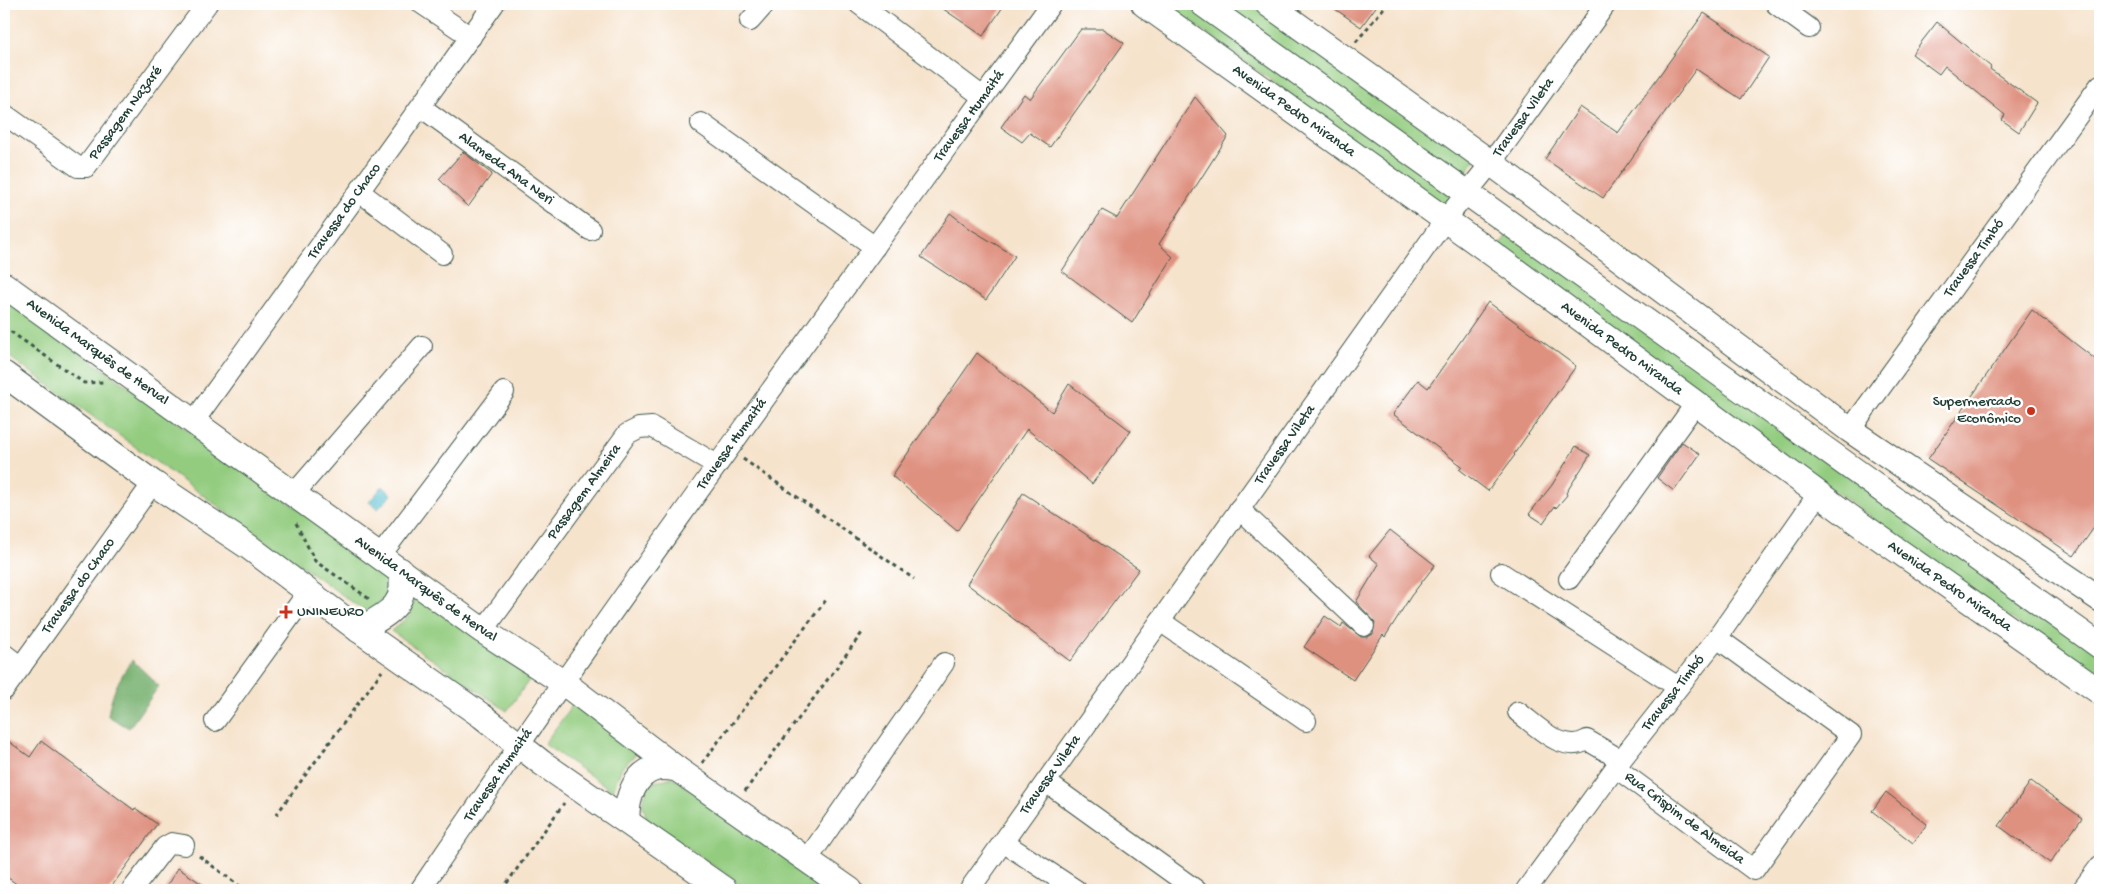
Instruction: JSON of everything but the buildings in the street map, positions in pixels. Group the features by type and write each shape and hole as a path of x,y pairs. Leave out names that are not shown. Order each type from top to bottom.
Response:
{"main road":[{"name":"Avenida Pedro Miranda","path":"1144,4 1445,220 1819,493 2100,692"},
{"path":"1203,4 2100,646"},
{"path":"1268,4 1491,163 1850,430 2100,599"},
{"name":"Avenida Marquês de Herval","path":"4,285 483,631 564,683 732,808 850,890"},
{"path":"4,374 153,483 249,547 359,630 482,716 520,746 628,820 725,890"},
{"path":"359,630 389,613 395,606 403,589 390,563"},
{"path":"628,820 630,794 640,778 647,772 658,768 684,773"}],"street":[{"name":"Passagem Nazaré","path":"4,114 78,166 86,167 91,163 208,4"},
{"path":"422,4 471,37"},
{"name":"Travessa do Chaco","path":"194,422 494,4"},
{"path":"750,21 765,4"},
{"path":"859,4 983,97"},
{"name":"Travessa Humaitá","path":"420,890 717,465 1051,4"},
{"name":"Travessa Vileta","path":"969,890 1445,220 1491,163 1606,4"},
{"path":"1776,4 1809,28"},
{"name":"Travessa Timbó","path":"1850,430 2100,85"},
{"name":"Alameda Ana Neri","path":"421,107 590,230"},
{"path":"701,123 875,247"},
{"path":"360,192 442,254"},
{"path":"294,494 422,346"},
{"path":"390,563 504,392"},
{"path":"1569,580 1696,403"},
{"name":"Passagem Almeira","path":"483,631 627,434 639,428 652,427 717,465"},
{"name":"Travessa do Chaco","path":"4,690 153,483"},
{"name":"Travessa Timbó","path":"1526,890 1618,764 1717,638 1819,493"},
{"path":"1239,509 1364,626"},
{"path":"1501,573 1678,687"},
{"path":"215,721 308,592"},
{"path":"1160,621 1306,721"},
{"name":"Rua Crispim de Almeida","path":"1518,712 1565,744 1583,743 1587,740 1754,870 1851,735 1717,638"},
{"path":"4,654 21,667"},
{"path":"808,860 944,663"},
{"path":"1046,782 1196,890"},
{"path":"132,890 165,847 179,842 184,845"},
{"path":"1003,842 1076,890"},
{"path":"2082,890 2100,866"}],"path":[{"path":"1342,58 1386,4"},
{"path":"740,456 914,579"},
{"path":"684,773 826,600"},
{"path":"732,808 862,633"},
{"path":"276,815 394,654"},
{"path":"502,890 576,786"},
{"path":"184,845 245,890"}],"green space":[{"path":"1166,4 1194,4 1457,192 1445,207"},
{"path":"1216,4 1258,4 1475,158 1462,179"},
{"path":"1510,230 2100,651 2100,682 1498,248"},
{"path":"4,298 391,575 386,598 366,612 4,353"},
{"path":"417,591 532,676 507,711 391,631 409,616"},
{"path":"132,660 159,686 129,728 108,716 116,686"},
{"path":"574,703 639,752 622,767 613,791 544,744"},
{"path":"672,777 832,890 748,890 647,819 642,803 649,784"}],"water":[{"path":"383,486 392,495 378,509 369,502"}],"place":[{"name":"Supermercado Econômico","path":"2031,411"},
{"name":"UNINEURO","path":"286,612"}]}
